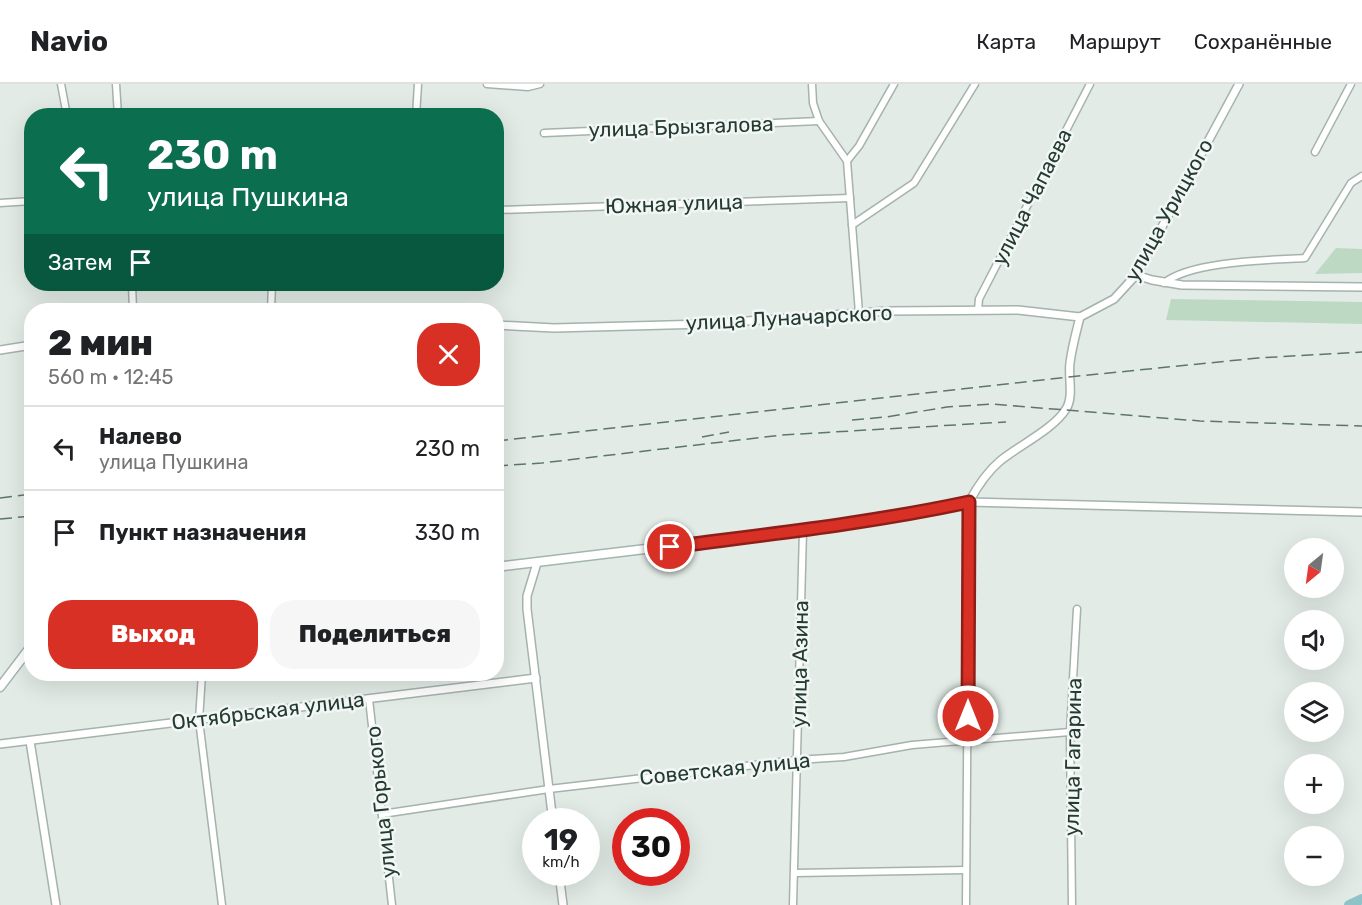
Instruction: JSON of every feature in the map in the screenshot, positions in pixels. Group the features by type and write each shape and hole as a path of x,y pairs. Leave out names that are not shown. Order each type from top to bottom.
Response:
{"main road":[{"path":"504,566 803,530 917,513 969,502"},
{"path":"0,687 24,656"}],"street":[{"path":"61,84 66,108"},
{"path":"116,84 118,108"},
{"path":"416,108 418,84"},
{"path":"488,84 528,87 540,84"},
{"path":"812,84 813,104 819,121 847,161 859,313"},
{"path":"847,161 859,146 894,84"},
{"path":"852,225 914,183 975,84"},
{"name":"улица Чапаева","path":"978,310 980,299 1090,84"},
{"name":"улица Урицкого","path":"1080,318 1113,299 1136,275 1239,84"},
{"path":"1315,153 1351,84"},
{"name":"улица Брызгалова","path":"544,132 819,121"},
{"path":"1164,283 1172,276 1183,272 1244,261 1305,258 1352,183 1362,176"},
{"name":"Южная улица","path":"504,210 850,198"},
{"path":"0,203 24,202"},
{"path":"1136,275 1164,283 1182,285 1362,286"},
{"name":"улица Луначарского","path":"504,325 554,328 706,324 859,313 978,310 1018,310 1080,318"},
{"path":"966,905 969,502 978,485 1000,462 1045,430 1066,409 1070,396 1071,355 1080,318"},
{"path":"0,350 24,346"},
{"path":"969,502 1362,512"},
{"name":"улица Азина","path":"793,905 803,530"},
{"path":"537,563 527,609 551,808"},
{"name":"улица Гагарина","path":"1072,905 1070,732 1077,609"},
{"name":"Октябрьская улица","path":"0,744 536,678"},
{"path":"201,681 198,720 222,905"},
{"name":"улица Горького","path":"369,699 392,905"},
{"name":"Советская улица","path":"382,814 549,789 797,760 844,758 912,745 1070,732"},
{"path":"30,741 56,905"},
{"path":"795,873 966,870"},
{"path":"561,886 563,905"}],"green space":[{"path":"1336,248 1362,249 1362,273 1315,274"},
{"path":"1171,299 1362,302 1362,324 1166,320"}],"waterway":[{"path":"1349,905 1362,899"}],"railway":[{"path":"504,440 1069,377 1258,358 1362,352"},
{"path":"852,420 947,407 992,404 1200,421 1362,426"},
{"path":"504,465 782,435 1006,422"},
{"path":"702,437 729,432"},
{"path":"0,498 24,495"},
{"path":"0,519 24,517"}],"route":[{"path":"670,547 871,520 969,502 968,716"}]}
